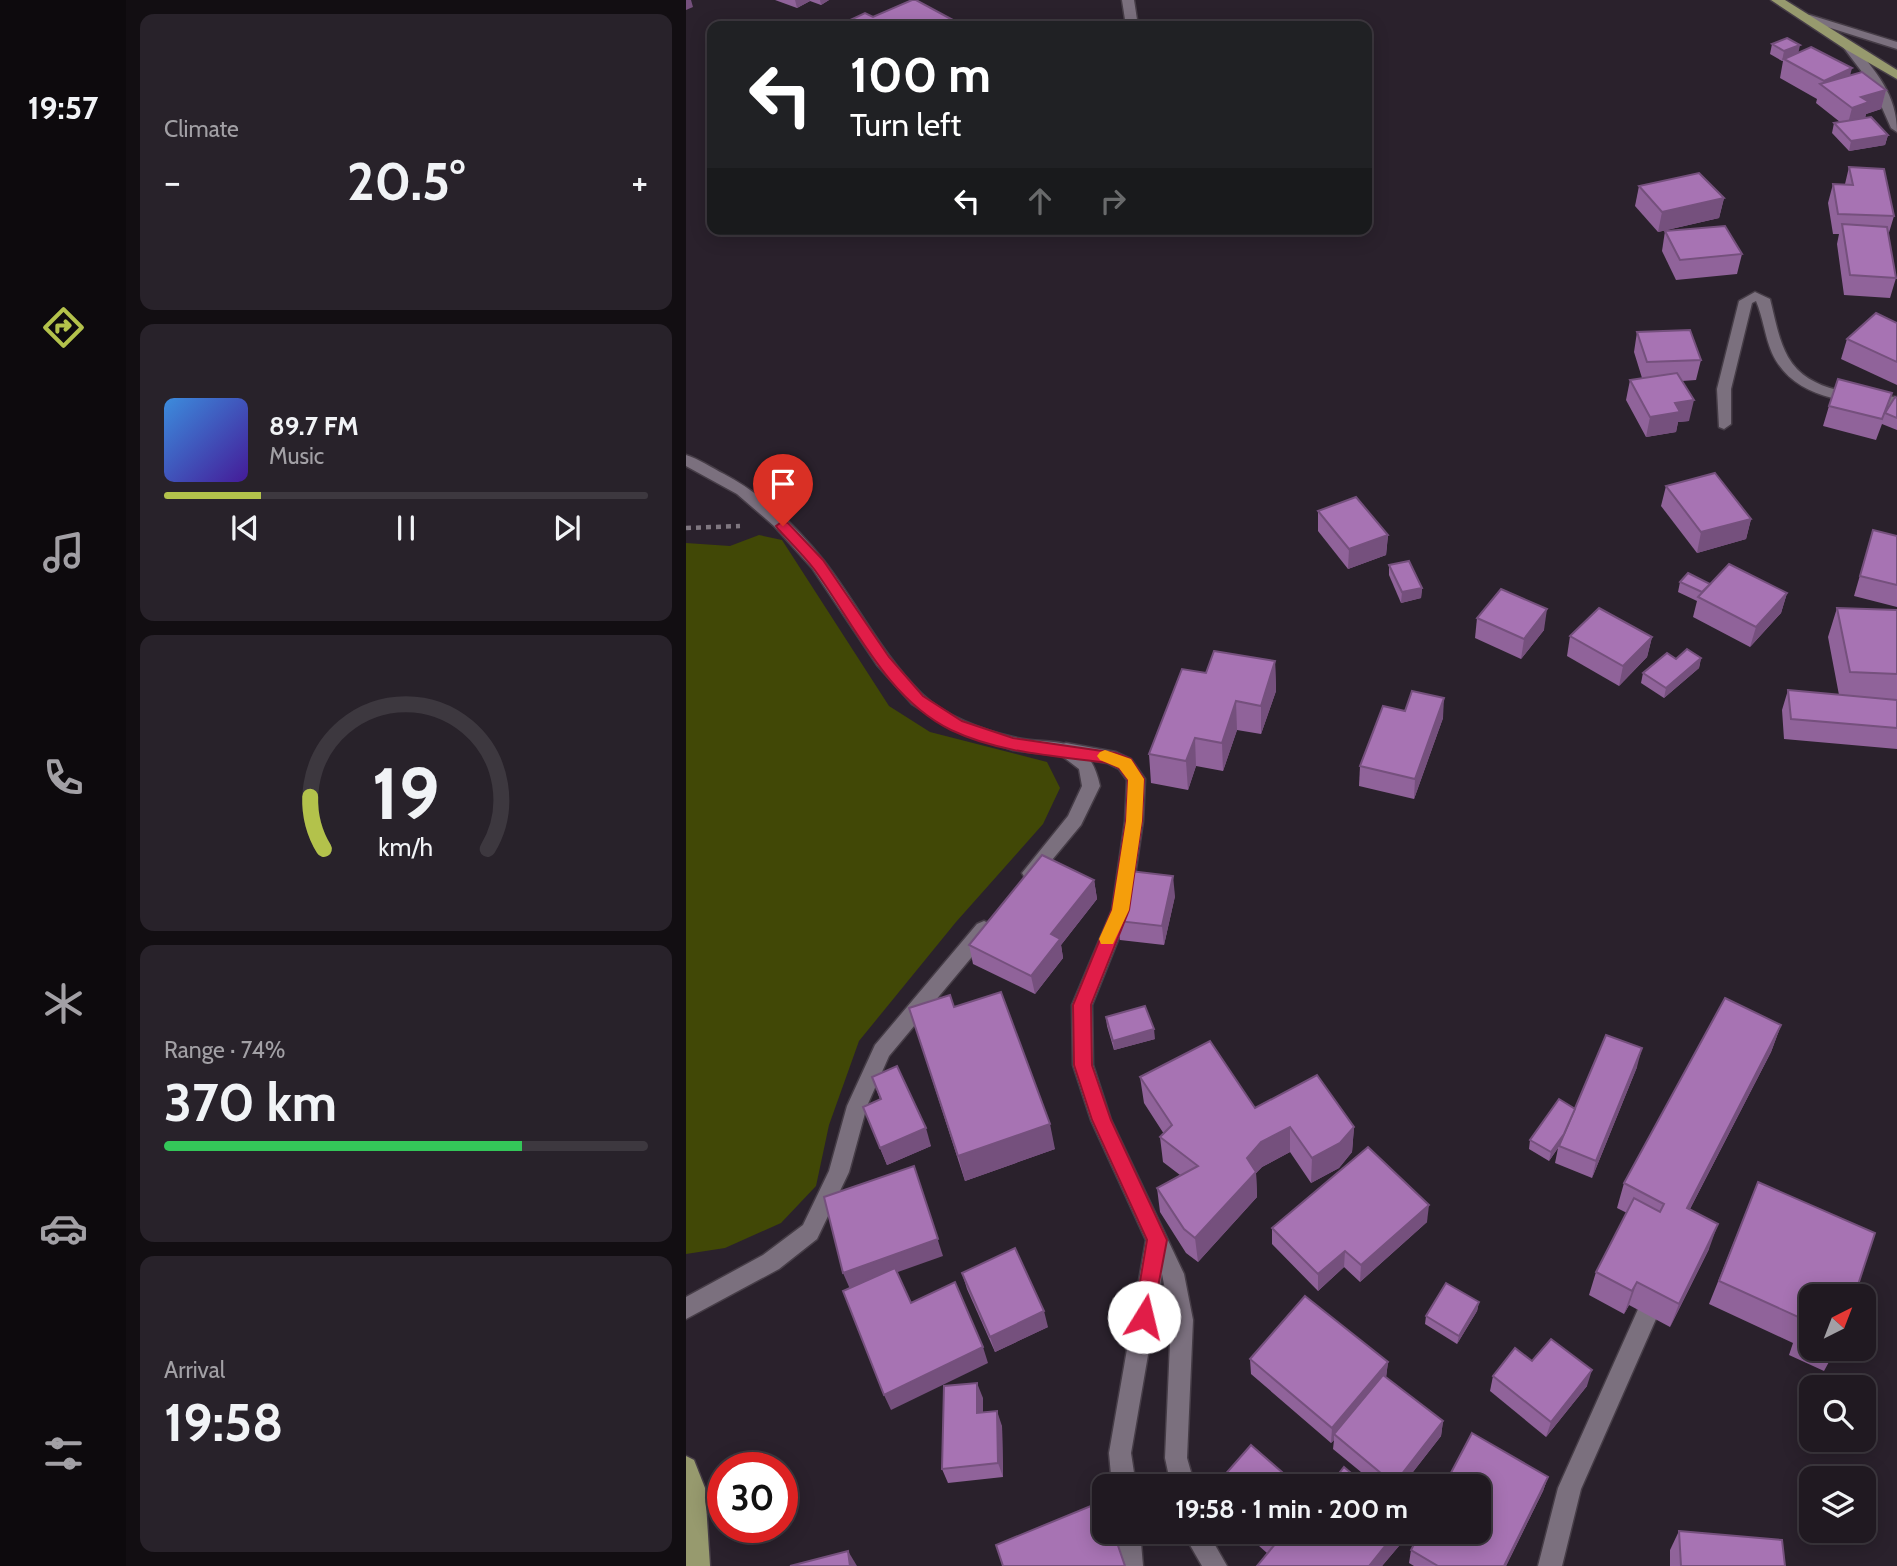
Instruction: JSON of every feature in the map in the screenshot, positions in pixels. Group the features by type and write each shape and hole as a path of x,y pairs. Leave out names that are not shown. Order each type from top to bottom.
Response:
{"main road":[{"path":"1777,0 1897,75"},
{"path":"686,1468 693,1488 698,1566"}],"street":[{"path":"1128,0 1131,21"},
{"path":"1806,17 1897,46"},
{"path":"1849,47 1877,81 1890,104 1897,128"},
{"path":"1877,81 1897,95"},
{"path":"1724,424 1724,389 1737,334 1746,301 1755,296 1763,299 1781,357 1794,376 1816,388 1847,397 1897,402"},
{"path":"686,460 742,490 783,526 818,564 883,661 918,700 957,726 1013,744 1110,757 1125,764 1136,779 1134,821 1121,910 1082,1005 1083,1065 1101,1120 1173,1274 1182,1320 1176,1458 1180,1474"},
{"path":"1023,883 1075,820 1091,786 1087,765 1066,750"},
{"path":"686,1309 771,1262 810,1232 839,1172 858,1106 882,1051 996,915"},
{"path":"1123,1474 1120,1453 1157,1240"},
{"path":"1550,1566 1570,1488 1666,1271"},
{"path":"1129,1544 1131,1566"},
{"path":"1202,1544 1215,1566"}],"path":[{"path":"686,528 783,526"}],"green space":[{"path":"759,535 782,540 889,706 930,732 1047,762 1060,788 1043,824 956,922 859,1041 829,1125 816,1186 781,1223 725,1248 686,1254 686,543 730,546"}],"building":[{"path":"916,0 955,21 848,21 865,13 873,17"},
{"path":"1787,38 1800,45 1784,51 1772,44"},
{"path":"1811,47 1852,68 1824,81 1784,59"},
{"path":"1862,72 1886,90 1861,97 1869,102 1852,108 1820,84"},
{"path":"1871,117 1888,135 1851,141 1834,123"},
{"path":"1849,167 1884,169 1894,216 1838,214 1833,184 1853,185"},
{"path":"1699,173 1724,198 1662,212 1639,186"},
{"path":"1842,224 1887,227 1896,278 1850,275"},
{"path":"1725,226 1742,254 1680,260 1665,231"},
{"path":"1876,313 1897,323 1897,362 1847,339"},
{"path":"1690,330 1701,360 1647,362 1637,332"},
{"path":"1677,373 1694,400 1675,403 1680,412 1650,417 1630,380"},
{"path":"1838,379 1892,393 1882,419 1829,406"},
{"path":"1895,397 1897,398 1897,418 1885,413"},
{"path":"1715,473 1751,519 1701,532 1666,486"},
{"path":"1356,497 1388,535 1349,549 1318,511"},
{"path":"1873,530 1897,536 1897,585 1860,576"},
{"path":"1409,561 1422,588 1402,592 1389,565"},
{"path":"1729,564 1787,593 1756,627 1698,597"},
{"path":"1688,573 1710,584 1702,592 1680,582"},
{"path":"1501,589 1547,609 1524,639 1477,618"},
{"path":"1599,608 1652,637 1623,666 1570,636"},
{"path":"1837,608 1897,610 1897,674 1850,672"},
{"path":"1687,649 1701,658 1666,688 1643,673 1667,653 1676,659"},
{"path":"1214,651 1275,661 1261,706 1236,701 1222,743 1195,738 1186,761 1149,754 1182,669 1206,673"},
{"path":"1788,690 1897,700 1897,728 1791,719"},
{"path":"1412,691 1444,698 1415,779 1360,766 1383,706 1405,711"},
{"path":"1042,855 1094,880 1051,934 1060,939 1031,976 969,945"},
{"path":"1130,871 1173,876 1162,926 1118,921"},
{"path":"1001,992 1050,1124 958,1156 909,1008 950,995 954,1007"},
{"path":"1725,998 1781,1025 1687,1208 1718,1224 1679,1304 1637,1282 1632,1291 1596,1272 1634,1198 1660,1212 1664,1204 1624,1183"},
{"path":"1145,1006 1154,1029 1113,1041 1106,1017"},
{"path":"1606,1035 1642,1048 1596,1161 1559,1146"},
{"path":"1210,1041 1255,1108 1317,1075 1354,1127 1340,1143 1312,1158 1290,1127 1261,1142 1247,1158 1256,1172 1195,1238 1184,1229 1157,1188 1198,1166 1160,1137 1172,1125 1140,1077"},
{"path":"897,1066 926,1128 880,1148 863,1107 881,1099 872,1077"},
{"path":"1559,1099 1575,1109 1564,1134 1551,1152 1530,1140"},
{"path":"1368,1147 1429,1205 1361,1265 1345,1251 1318,1274 1272,1228"},
{"path":"914,1166 938,1239 843,1273 824,1197"},
{"path":"1758,1182 1875,1233 1858,1284 1799,1284 1799,1317 1719,1281"},
{"path":"1015,1248 1044,1311 990,1337 962,1273"},
{"path":"895,1268 911,1303 955,1282 983,1347 884,1395 843,1291"},
{"path":"1446,1283 1479,1302 1459,1336 1426,1316"},
{"path":"1305,1296 1388,1362 1332,1428 1250,1359"},
{"path":"1551,1339 1592,1370 1551,1422 1493,1376 1515,1348 1532,1361"},
{"path":"1383,1375 1443,1421 1402,1474 1382,1474 1334,1434"},
{"path":"977,1383 977,1413 997,1411 998,1463 942,1469 944,1386"},
{"path":"1472,1433 1548,1477 1504,1566 1438,1566 1411,1550 1414,1544 1491,1544 1491,1474 1450,1474"},
{"path":"1251,1445 1284,1474 1226,1474"},
{"path":"1344,1467 1352,1474 1338,1474"},
{"path":"1092,1506 1092,1544 1117,1544 1125,1566 1003,1566 996,1545"},
{"path":"1679,1531 1782,1540 1785,1566 1681,1566"},
{"path":"1275,1544 1387,1544 1369,1566 1257,1566"},
{"path":"848,1551 850,1566 790,1566"}],"slow traffic":[{"path":"1105,756 1125,764 1136,779 1134,821 1121,910 1107,939"}],"route":[{"path":"783,526 818,564 883,661 918,700 957,726 1013,744 1110,757 1125,764 1136,779 1134,821 1121,910 1082,1005 1083,1065 1101,1120 1157,1240 1144,1317"}]}
